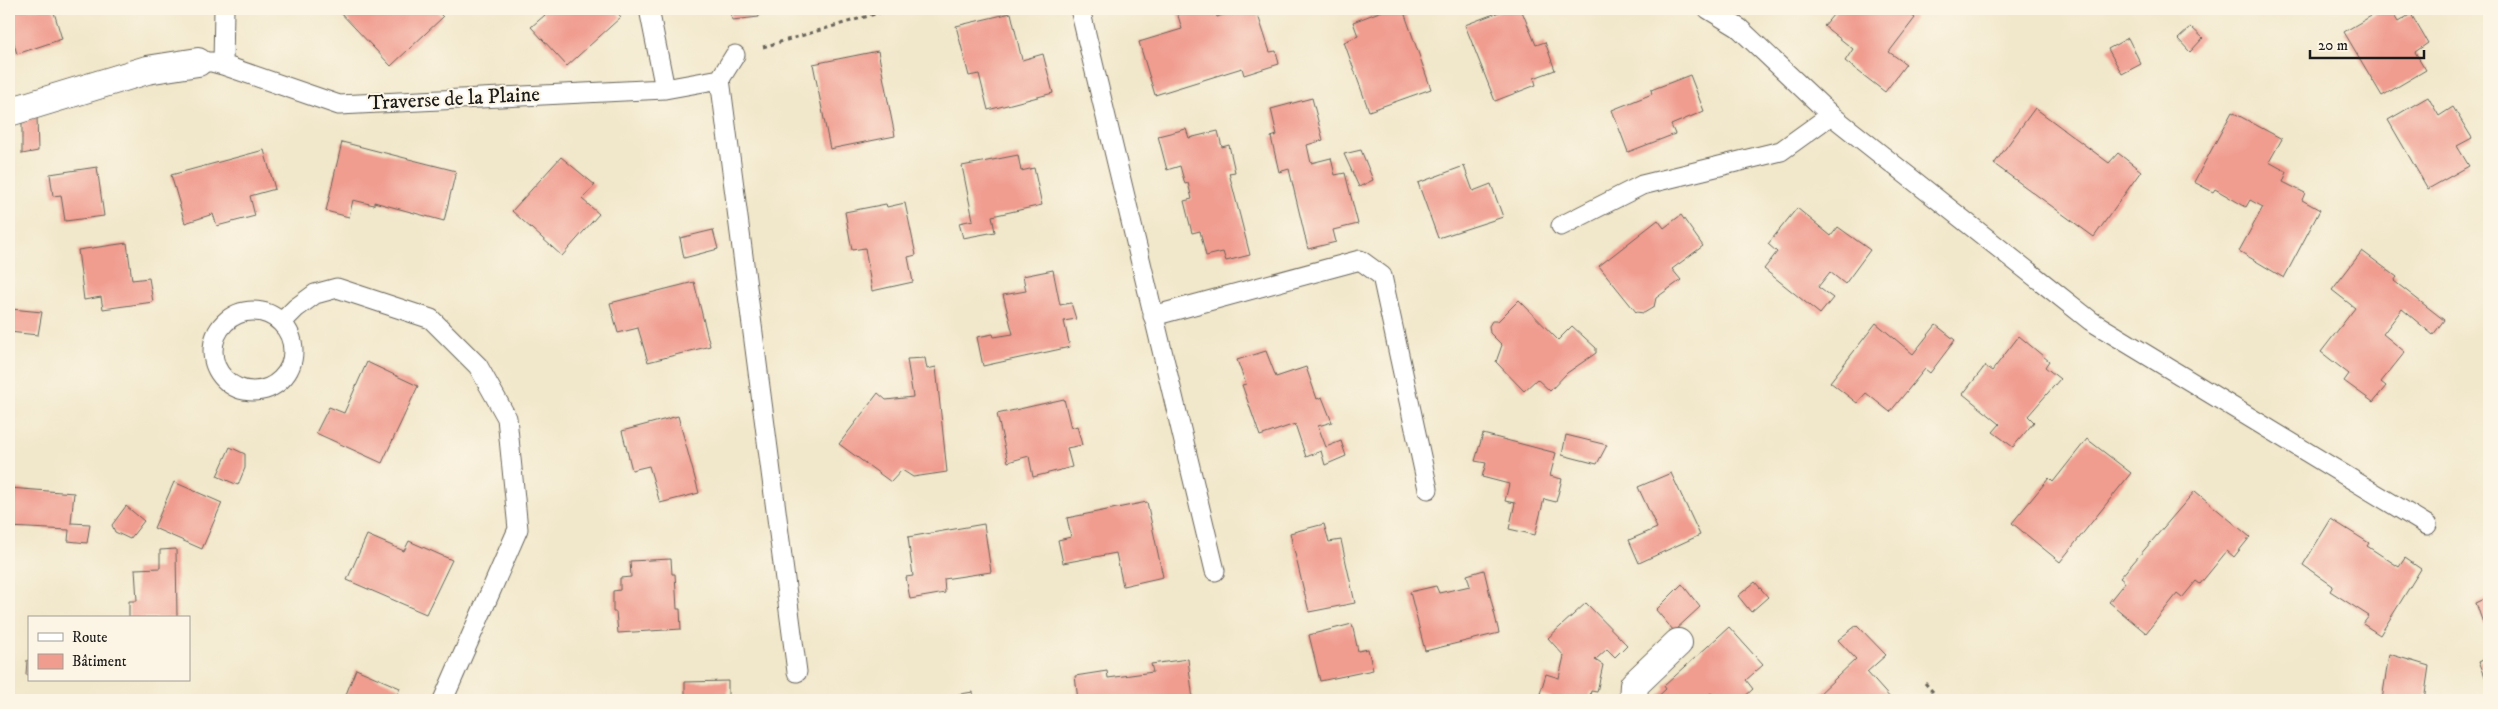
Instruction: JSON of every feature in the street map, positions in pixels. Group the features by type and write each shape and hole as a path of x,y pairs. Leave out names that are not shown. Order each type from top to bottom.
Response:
{"street":[{"name":"Traverse de la Plaine","path":"9,112 147,70 210,64"},
{"path":"1633,700 1634,685 1678,643"}],"lane":[{"path":"210,64 224,9"},
{"path":"648,9 665,89"},
{"path":"1080,9 1214,571"},
{"path":"1708,9 1739,28 1831,115 2091,321 2426,525"},
{"path":"735,55 720,79 797,672"},
{"name":"Traverse de la Plaine","path":"210,64 339,105 665,89 720,79"},
{"path":"1561,226 1642,184 1780,150 1831,115"},
{"path":"1153,316 1360,260 1382,276 1428,489"},
{"path":"282,322 296,308 315,294 336,288 431,319 478,366 507,418 518,529 443,700"},
{"path":"253,310 269,313 282,322 291,335 294,351 291,366 282,380 269,389 254,392 238,389 224,380 216,366 212,351 215,335 224,322 237,313 253,310"}],"path":[{"path":"735,55 892,9"},
{"path":"1925,683 1940,700"}],"building":[{"path":"9,9 53,9 62,39 17,54 9,27"},
{"path":"337,9 435,9 443,17 391,66"},
{"path":"539,9 614,9 621,17 567,66 531,27 545,15"},
{"path":"730,9 758,9 759,17 732,20"},
{"path":"1176,9 1214,9 1217,17 1231,12 1230,9 1256,9 1270,52 1276,51 1279,64 1244,75 1242,68 1155,95 1139,42 1182,29"},
{"path":"1382,9 1403,9 1431,89 1369,111 1344,42 1358,36 1353,22 1382,11"},
{"path":"1507,9 1521,9 1536,45 1545,42 1555,70 1534,78 1536,85 1495,101 1465,25"},
{"path":"1838,9 1904,9 1915,18 1889,52 1906,64 1885,92 1845,61 1853,49 1824,26"},
{"path":"2383,9 2390,9 2398,22 2411,14 2428,43 2415,52 2426,70 2382,96 2344,32"},
{"path":"1011,13 1022,60 1043,54 1053,93 988,110 979,74 969,76 956,26"},
{"path":"2191,27 2203,38 2190,52 2178,39"},
{"path":"2128,38 2141,64 2122,74 2108,49"},
{"path":"878,51 895,136 830,149 813,64"},
{"path":"1690,75 1704,111 1671,125 1675,134 1628,152 1612,110 1652,94 1651,90"},
{"path":"2428,97 2439,116 2453,107 2472,138 2457,146 2469,166 2428,189 2388,120"},
{"path":"1312,98 1323,140 1307,145 1311,163 1331,158 1335,175 1345,173 1358,224 1333,230 1336,242 1308,249 1289,169 1279,172 1271,137 1277,135 1271,109"},
{"path":"2035,108 2109,163 2118,153 2141,171 2094,237 1994,164"},
{"path":"2232,112 2282,139 2269,162 2287,172 2283,182 2305,193 2302,200 2320,210 2284,278 2239,251 2263,207 2250,200 2246,207 2215,189 2213,192 2194,182"},
{"path":"37,117 38,151 22,154 22,121"},
{"path":"1186,129 1189,138 1218,131 1222,147 1229,145 1235,172 1229,173 1250,255 1226,261 1223,252 1206,256 1200,231 1192,233 1184,201 1192,199 1188,183 1185,184 1180,166 1167,170 1158,136"},
{"path":"342,142 456,171 444,221 374,202 374,205 353,200 349,217 326,211"},
{"path":"264,150 275,189 250,196 255,216 217,226 213,214 185,223 171,175"},
{"path":"1361,150 1373,180 1359,187 1344,154"},
{"path":"1018,155 1021,171 1034,168 1042,205 992,216 995,232 963,238 959,223 973,220 962,166"},
{"path":"561,157 595,185 582,199 599,214 562,256 512,211"},
{"path":"1464,166 1473,191 1491,184 1503,217 1438,238 1418,183"},
{"path":"97,167 104,216 65,221 61,195 53,196 50,174"},
{"path":"905,203 916,255 908,257 913,282 872,291 865,248 852,250 845,212 886,204 887,207"},
{"path":"1797,208 1831,236 1838,227 1870,250 1845,284 1830,272 1818,287 1833,298 1820,314 1764,269 1777,252 1768,244"},
{"path":"1681,215 1703,246 1672,269 1681,280 1656,298 1654,307 1644,313 1636,312 1599,266 1658,220 1664,228"},
{"path":"713,230 718,249 684,258 680,238"},
{"path":"127,243 132,280 149,278 153,302 103,309 101,297 84,300 78,250"},
{"path":"2362,251 2397,277 2394,281 2444,320 2433,335 2402,309 2383,334 2405,352 2381,382 2386,386 2373,402 2344,381 2349,374 2321,352 2355,308 2332,290"},
{"path":"1053,270 1060,305 1071,303 1076,319 1064,321 1070,347 983,366 977,337 993,334 994,337 1013,334 1003,295 1026,291 1023,276"},
{"path":"694,282 710,346 648,362 638,328 618,333 610,303"},
{"path":"1519,300 1558,340 1572,326 1596,348 1596,353 1567,373 1550,391 1537,379 1524,391 1496,362 1502,345 1490,333 1489,326 1492,321 1498,321"},
{"path":"11,309 42,312 38,335 9,332"},
{"path":"1876,323 1913,354 1936,325 1955,340 1930,373 1925,369 1890,412 1866,393 1857,403 1830,382"},
{"path":"2019,336 2049,361 2045,367 2060,379 2028,416 2034,422 2013,447 1993,432 2000,424 1963,394 1985,366 1992,371"},
{"path":"1266,351 1276,377 1306,367 1317,399 1322,397 1332,422 1318,426 1326,447 1341,441 1346,456 1325,465 1321,451 1306,457 1295,424 1260,436 1242,385 1246,384 1237,360"},
{"path":"925,358 927,369 936,367 947,472 913,477 902,470 891,482 839,444 878,393 886,400 913,397 907,359"},
{"path":"367,362 418,386 382,463 316,433 329,407 344,413"},
{"path":"1064,399 1071,428 1077,426 1082,445 1067,448 1072,467 1033,477 1029,456 1008,462 997,414"},
{"path":"678,416 699,493 660,503 649,466 632,470 622,431"},
{"path":"1483,434 1556,453 1550,476 1562,479 1556,502 1544,499 1535,535 1509,529 1515,503 1505,501 1509,484 1482,477 1486,463 1475,461"},
{"path":"1566,435 1607,445 1597,464 1562,455"},
{"path":"2087,439 2131,473 2060,562 2012,523 2049,478 2053,482"},
{"path":"230,447 245,454 245,468 238,485 217,476"},
{"path":"1671,473 1700,535 1639,563 1629,540 1657,528 1638,487"},
{"path":"174,482 222,503 202,549 154,528"},
{"path":"9,488 74,493 71,523 90,524 87,543 68,541 69,530 9,527"},
{"path":"2195,491 2250,537 2234,557 2227,551 2200,584 2196,581 2182,598 2177,594 2146,633 2109,602 2125,582 2120,578"},
{"path":"1147,502 1163,577 1123,586 1116,553 1063,563 1058,540 1071,537 1067,518"},
{"path":"126,506 144,521 130,539 115,532 112,525"},
{"path":"2331,519 2369,543 2367,546 2399,567 2405,558 2421,569 2380,635 2363,624 2369,616 2330,591 2333,586 2303,565"},
{"path":"984,524 991,572 944,579 945,593 910,599 906,577 913,576 908,537"},
{"path":"1324,524 1329,542 1341,540 1355,603 1309,612 1290,533"},
{"path":"367,535 404,551 409,541 452,560 426,614 347,580"},
{"path":"176,549 177,616 129,616 129,601 137,601 135,569 160,568 160,550"},
{"path":"671,559 672,574 675,574 677,609 680,609 681,629 618,633 616,612 613,612 613,591 620,590 620,578 631,577 630,561"},
{"path":"1484,570 1499,633 1425,651 1410,592 1436,586 1439,593 1470,586 1467,575"},
{"path":"1755,582 1768,597 1751,612 1738,596"},
{"path":"1682,584 1700,607 1674,631 1656,610"},
{"path":"2489,597 2489,640 2476,603"},
{"path":"1586,603 1627,645 1615,657 1607,649 1595,660 1603,665 1597,692 1591,691 1589,700 1559,700 1540,694 1546,674 1559,678 1564,656 1548,638"},
{"path":"1352,624 1358,651 1368,649 1373,670 1320,681 1309,635"},
{"path":"1857,625 1886,655 1867,672 1892,700 1821,700 1817,696 1856,659 1838,640"},
{"path":"1729,627 1763,665 1746,680 1753,689 1741,700 1718,700 1711,693 1703,700 1654,700 1666,689 1664,686"},
{"path":"2389,654 2429,666 2424,700 2382,700"},
{"path":"2489,656 2489,687 2479,661"},
{"path":"1188,659 1193,700 1078,700 1075,676 1107,671 1108,678 1153,672 1151,664"},
{"path":"27,660 28,675 26,675"},
{"path":"356,669 400,688 395,700 346,700 345,697"},
{"path":"728,681 728,700 685,700 685,682"},
{"path":"973,692 974,700 929,700 929,699"}]}
